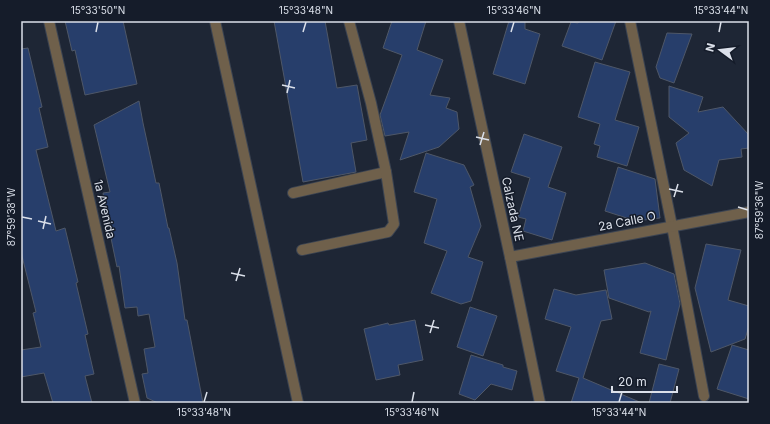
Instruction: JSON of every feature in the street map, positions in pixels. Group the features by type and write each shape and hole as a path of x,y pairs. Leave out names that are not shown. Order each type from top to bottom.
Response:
{"street":[{"name":"1a Avenida","path":"49,21 135,403"},
{"path":"215,21 298,403"},
{"path":"302,250 388,232 394,224 386,172 371,103 349,21"},
{"name":"Calzada NE","path":"459,21 540,403"},
{"path":"630,21 672,226 704,396"},
{"path":"293,193 386,172"},
{"name":"2a Calle O","path":"510,256 749,212"}],"building":[{"path":"65,21 123,21 137,84 85,95 75,50 72,51"},
{"path":"274,21 325,21 337,88 357,85 367,140 351,143 356,172 303,182"},
{"path":"392,21 426,21 417,50 443,60 430,95 450,98 446,108 457,112 459,129 439,147 400,160 409,132 385,136 380,115 402,55 383,48"},
{"path":"509,21 525,21 525,29 540,34 525,84 493,74"},
{"path":"579,21 616,21 602,60 562,46 571,22 578,23"},
{"path":"667,33 692,34 674,83 660,78 656,67"},
{"path":"28,48 42,107 39,108 48,147 36,150 56,231 65,228 78,282 76,283 88,334 85,335 94,374 85,376 92,403 53,403 44,373 21,377 21,350 41,347 33,313 36,312 21,252 21,49"},
{"path":"595,62 630,72 615,120 639,127 627,166 597,157 600,146 594,144 600,124 578,117"},
{"path":"669,86 703,97 698,112 723,107 749,135 749,148 741,149 742,157 719,160 712,186 684,170 676,143 689,133 669,117"},
{"path":"139,101 156,183 159,183 177,263 185,320 187,320 203,403 158,403 147,398 142,374 148,373 144,349 155,347 149,314 138,316 137,307 125,308 119,266 117,267 103,193 110,192 94,125"},
{"path":"524,134 562,147 548,187 566,193 552,240 523,231 526,219 518,217 530,178 511,172"},
{"path":"426,153 464,165 474,185 470,187 481,226 468,257 483,262 471,301 461,304 431,293 447,251 424,243 437,199 414,192"},
{"path":"618,167 655,179 660,218 636,221 605,211"},
{"path":"706,244 741,250 728,300 749,306 749,326 745,339 711,352 695,288"},
{"path":"645,263 674,274 680,304 666,360 640,353 651,311 649,312 609,298 604,270"},
{"path":"554,289 576,295 606,290 612,319 601,321 583,378 642,403 571,403 579,378 556,371 571,327 545,319"},
{"path":"470,307 497,316 483,356 457,347"},
{"path":"415,320 423,360 398,365 400,375 376,380 364,329 388,323 389,325"},
{"path":"732,345 749,350 749,399 717,389"},
{"path":"471,355 517,371 512,390 491,384 475,400 459,394"},
{"path":"659,364 679,369 670,403 649,403"}]}
